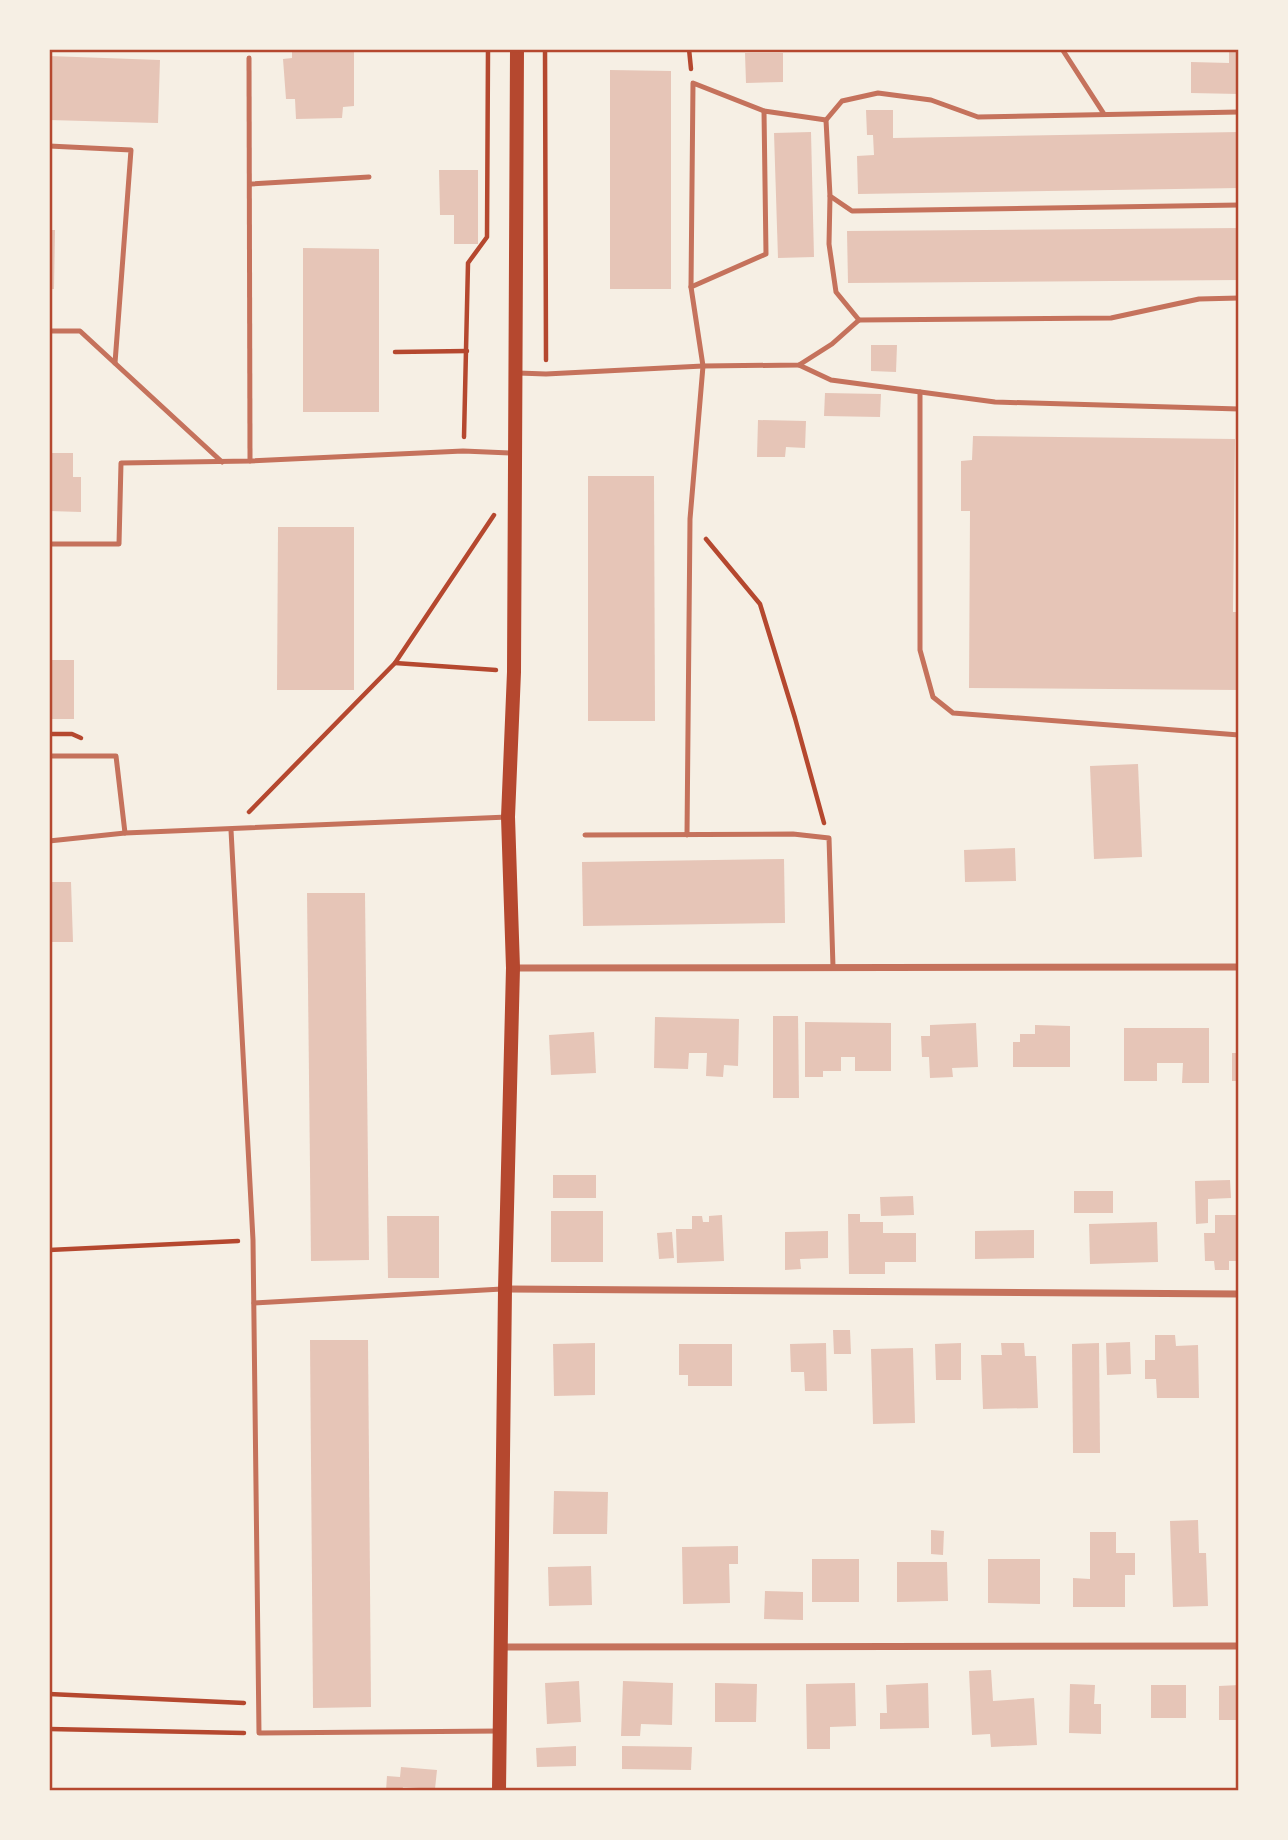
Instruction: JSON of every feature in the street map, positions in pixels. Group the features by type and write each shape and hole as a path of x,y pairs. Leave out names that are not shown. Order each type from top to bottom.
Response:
{"main road":[{"path":"499,1791 505,1289 513,968 508,817 514,672 517,49"}],"street":[{"path":"513,968 1239,967"},
{"path":"505,1289 1239,1294"},
{"path":"501,1647 1239,1646"}],"lane":[{"path":"1062,49 1104,114"},
{"path":"249,58 250,461"},
{"path":"687,835 690,519 703,366 691,287 693,83 764,111 826,120"},
{"path":"859,320 836,292 829,244 830,196 826,120 842,100 878,93 931,100 978,117 1239,112"},
{"path":"691,287 766,254 764,111"},
{"path":"49,146 131,150 115,363"},
{"path":"251,184 369,177"},
{"path":"830,196 852,211 1239,205"},
{"path":"799,365 832,344 859,320 1111,318 1199,299 1239,298"},
{"path":"49,331 80,331 222,462"},
{"path":"516,373 799,365 831,380 995,402 1239,409"},
{"path":"920,392 920,650 933,697 953,713 1239,735"},
{"path":"49,544 119,544 121,463 222,462 463,451 515,453"},
{"path":"49,756 116,756 125,833"},
{"path":"49,841 125,833 508,817"},
{"path":"231,830 253,1240 259,1733 500,1731"},
{"path":"585,835 793,834 829,838 834,967"},
{"path":"254,1303 505,1289"}],"path":[{"path":"463,451 468,263 487,237 488,49"},
{"path":"545,49 546,374"},
{"path":"395,352 467,351"},
{"path":"231,830 395,663 515,483"},
{"path":"690,519 760,604 829,838"},
{"path":"395,663 514,672"},
{"path":"49,1250 253,1240"},
{"path":"49,1694 258,1703"},
{"path":"49,1729 259,1733"}],"building":[{"path":"292,49 354,49 354,106 343,107 342,118 296,119 295,99 286,99 283,59 292,58"},
{"path":"1229,49 1239,49 1239,94 1191,93 1191,62 1229,63"},
{"path":"745,53 783,53 783,82 746,83"},
{"path":"49,56 160,60 158,123 49,120"},
{"path":"610,70 671,71 671,289 610,289"},
{"path":"866,110 893,110 893,138 1239,132 1239,188 858,194 857,156 874,155 873,135 867,135"},
{"path":"811,132 814,257 778,258 774,133"},
{"path":"439,170 478,170 478,244 454,244 454,215 440,215"},
{"path":"1239,228 1239,280 848,283 847,231"},
{"path":"49,230 55,230 54,289 49,289"},
{"path":"303,248 379,249 379,412 303,412"},
{"path":"871,345 897,345 896,372 871,371"},
{"path":"825,393 881,394 880,417 824,416"},
{"path":"758,420 806,421 805,448 786,447 785,457 757,457"},
{"path":"973,436 1235,439 1233,612 1239,612 1239,690 969,688 970,511 961,511 961,461 972,460"},
{"path":"49,453 73,453 73,477 81,477 81,512 49,511"},
{"path":"588,476 654,476 655,721 588,721"},
{"path":"278,527 354,527 354,690 277,690"},
{"path":"49,660 74,660 74,719 49,719"},
{"path":"1138,764 1142,857 1094,859 1090,766"},
{"path":"1015,848 1016,881 965,882 964,850"},
{"path":"784,859 785,923 583,926 582,862"},
{"path":"49,882 71,882 73,942 49,942"},
{"path":"307,893 365,893 369,1260 311,1261"},
{"path":"773,1016 798,1016 799,1098 773,1098"},
{"path":"655,1017 739,1019 738,1066 724,1065 723,1077 706,1076 707,1053 689,1053 688,1069 654,1068"},
{"path":"805,1022 891,1023 891,1071 855,1071 855,1057 841,1057 841,1071 823,1071 823,1077 805,1077"},
{"path":"976,1023 978,1067 952,1068 953,1077 930,1078 929,1057 922,1057 921,1036 930,1036 930,1025"},
{"path":"1035,1025 1070,1026 1070,1067 1013,1067 1013,1042 1020,1042 1020,1034 1035,1034"},
{"path":"1124,1028 1209,1028 1209,1083 1182,1083 1183,1063 1157,1063 1157,1081 1124,1081"},
{"path":"594,1032 596,1073 551,1075 549,1035"},
{"path":"1232,1053 1239,1053 1239,1081 1232,1081"},
{"path":"553,1175 596,1175 596,1198 553,1198"},
{"path":"1230,1180 1231,1198 1208,1199 1208,1223 1196,1224 1195,1181"},
{"path":"1074,1191 1113,1191 1113,1213 1074,1213"},
{"path":"913,1196 914,1215 881,1216 880,1197"},
{"path":"551,1211 603,1211 603,1262 551,1262"},
{"path":"848,1214 860,1214 860,1222 883,1222 883,1233 916,1233 916,1262 885,1262 885,1274 849,1274"},
{"path":"722,1215 724,1261 677,1263 676,1229 692,1229 692,1216 702,1216 703,1222 709,1222 709,1216"},
{"path":"1215,1215 1239,1215 1239,1261 1229,1261 1229,1270 1215,1270 1214,1261 1205,1261 1204,1233 1215,1233"},
{"path":"387,1216 439,1216 439,1278 388,1278"},
{"path":"1157,1222 1158,1262 1090,1264 1089,1224"},
{"path":"1034,1230 1034,1258 975,1259 975,1231"},
{"path":"828,1231 828,1258 800,1259 801,1269 785,1270 785,1232"},
{"path":"672,1232 674,1258 659,1259 657,1233"},
{"path":"833,1330 850,1330 851,1354 834,1354"},
{"path":"1155,1335 1175,1335 1176,1346 1198,1345 1199,1398 1157,1398 1156,1379 1145,1379 1145,1360 1155,1360"},
{"path":"310,1340 368,1340 371,1707 313,1708"},
{"path":"1130,1342 1131,1374 1107,1375 1106,1343"},
{"path":"595,1343 595,1395 554,1396 553,1344"},
{"path":"826,1343 827,1391 805,1391 804,1372 791,1372 790,1344"},
{"path":"961,1343 961,1380 936,1380 935,1344"},
{"path":"1001,1343 1024,1343 1025,1356 1036,1356 1038,1408 983,1409 981,1355 1002,1355"},
{"path":"1099,1343 1100,1453 1073,1453 1072,1344"},
{"path":"679,1344 732,1344 732,1386 688,1386 688,1375 679,1375"},
{"path":"913,1348 915,1423 873,1424 871,1349"},
{"path":"554,1491 608,1492 607,1534 553,1534"},
{"path":"1198,1520 1199,1553 1206,1553 1208,1606 1173,1607 1170,1521"},
{"path":"931,1530 944,1531 943,1555 931,1554"},
{"path":"1090,1532 1116,1532 1116,1553 1135,1553 1135,1575 1125,1575 1125,1607 1073,1607 1073,1578 1090,1579"},
{"path":"738,1546 738,1564 729,1564 730,1603 683,1604 682,1547"},
{"path":"812,1559 859,1559 859,1602 812,1602"},
{"path":"988,1559 1040,1559 1040,1604 988,1603"},
{"path":"897,1562 947,1562 948,1601 897,1602"},
{"path":"591,1566 592,1605 549,1606 548,1567"},
{"path":"765,1591 803,1592 803,1620 764,1619"},
{"path":"991,1670 993,1701 1034,1698 1037,1745 991,1747 990,1734 972,1735 969,1671"},
{"path":"579,1681 581,1722 547,1724 545,1683"},
{"path":"623,1681 673,1683 672,1725 641,1724 640,1736 621,1736"},
{"path":"715,1683 757,1684 756,1722 715,1722"},
{"path":"855,1683 856,1726 830,1727 830,1749 807,1749 806,1684"},
{"path":"928,1683 929,1728 880,1729 880,1713 887,1713 886,1685"},
{"path":"1070,1684 1095,1685 1094,1704 1101,1704 1101,1734 1069,1733"},
{"path":"1151,1685 1186,1685 1186,1718 1151,1718"},
{"path":"1239,1685 1239,1720 1219,1720 1219,1686"},
{"path":"576,1746 576,1766 537,1767 536,1748"},
{"path":"622,1746 692,1747 691,1770 622,1769"},
{"path":"401,1767 437,1770 435,1789 403,1787 402,1791 386,1791 387,1776 400,1777"}]}
